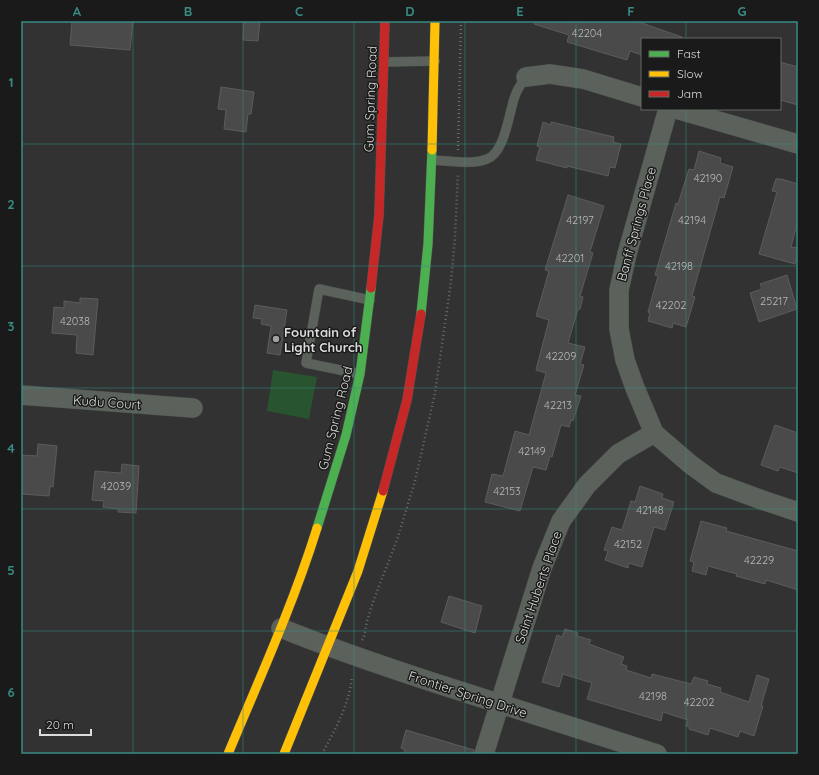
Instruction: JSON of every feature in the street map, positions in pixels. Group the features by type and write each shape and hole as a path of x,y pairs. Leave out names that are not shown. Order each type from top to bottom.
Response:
{"main road":[{"name":"Gum Spring Road","path":"228,754 281,628 310,551 346,435 360,374 379,215 385,21"},
{"path":"284,754 354,584 378,508 412,378 421,318 428,243 434,110 435,21"}],"street":[{"path":"526,78 550,74 583,79 641,97"},
{"name":"Banff Springs Place","path":"668,110 627,254 619,290 619,329 625,360 654,432 690,464 716,483 798,512"},
{"path":"679,110 798,144"},
{"name":"Kudu Court","path":"21,395 193,408"},
{"name":"Saint Huberts Place","path":"484,754 542,568 561,521 587,485 618,454 654,432"},
{"name":"Frontier Spring Drive","path":"281,628 327,647 500,704 629,750 657,754"}],"lane":[{"path":"384,62 435,61"},
{"path":"432,160 478,161 488,160 494,156 501,144 515,96 526,78"},
{"path":"360,374 306,363 319,289 370,300"}],"path":[{"path":"360,642 364,637 374,599 397,540"},
{"path":"322,754 343,713 350,693 352,676"}],"green space":[{"path":"273,370 317,377 309,419 267,411"}],"building":[{"path":"72,21 133,21 130,50 70,45"},
{"path":"244,21 260,21 258,41 243,40"},
{"path":"534,21 636,21 682,38 641,38 641,55 630,51 627,60 567,42 569,35 534,24"},
{"path":"781,62 798,67 798,105 781,100"},
{"path":"221,87 254,92 251,114 248,114 246,132 224,129 226,110 218,109"},
{"path":"543,122 551,125 551,122 614,137 613,142 621,144 615,168 610,167 608,176 536,160 540,147 537,146"},
{"path":"699,151 721,158 720,163 733,167 724,198 720,197 692,296 695,297 686,327 673,323 672,328 648,321 650,313 648,312 658,276 655,275 676,203 678,204 689,169 694,170"},
{"path":"776,179 798,184 798,220 791,247 798,248 795,264 759,254 777,192 772,191"},
{"path":"568,195 604,206 590,252 593,253 580,296 583,297 580,309 578,309 568,343 585,347 580,364 584,365 575,395 581,396 573,421 571,420 569,427 561,425 552,457 550,456 546,470 533,467 520,511 485,502 492,474 503,476 515,431 529,435 546,373 536,370 549,320 536,316 549,271 545,270"},
{"path":"787,275 797,309 759,322 750,293 762,289 760,284"},
{"path":"80,298 98,299 93,355 76,353 77,335 52,333 54,307 64,308 64,301 80,303"},
{"name":"Fountain of Light Church","path":"255,305 287,310 280,355 267,353 271,326 261,324 262,319 253,318"},
{"path":"775,425 798,433 798,473 780,467 778,471 761,465"},
{"path":"38,444 57,446 53,487 50,486 49,496 21,494 21,455 37,456"},
{"path":"122,464 139,466 136,513 118,512 119,509 103,507 104,501 92,500 95,471 121,473"},
{"path":"640,486 663,494 662,498 674,502 665,530 654,527 642,567 629,563 628,568 605,560 608,551 604,550 612,527 622,530 631,501 635,502"},
{"path":"701,521 727,528 726,531 798,551 798,590 766,580 765,584 708,566 706,575 692,571 694,562 690,561"},
{"path":"449,596 482,606 475,633 441,622"},
{"path":"565,629 578,633 577,636 591,640 589,644 624,657 621,664 627,666 626,670 651,678 652,674 691,684 694,677 708,681 707,684 721,688 720,692 749,702 757,675 769,679 754,736 740,731 738,737 710,728 708,735 689,729 690,727 686,726 688,720 663,712 661,721 587,699 592,683 563,674 559,687 542,682 557,635 562,637"},
{"path":"406,730 474,750 473,754 403,754 405,750 401,748"}],"traffic: fast":[{"path":"421,314 428,244 432,150"},
{"path":"317,528 346,435 360,374 371,288"}],"traffic: slow":[{"path":"432,150 435,21"},
{"path":"284,754 358,571 383,491"},
{"path":"228,754 286,614 308,557 317,528"}],"traffic: jam":[{"path":"371,288 379,215 385,21"},
{"path":"383,491 407,400 421,314"}],"place":[{"name":"Fountain of Light Church","path":"276,339"}]}
